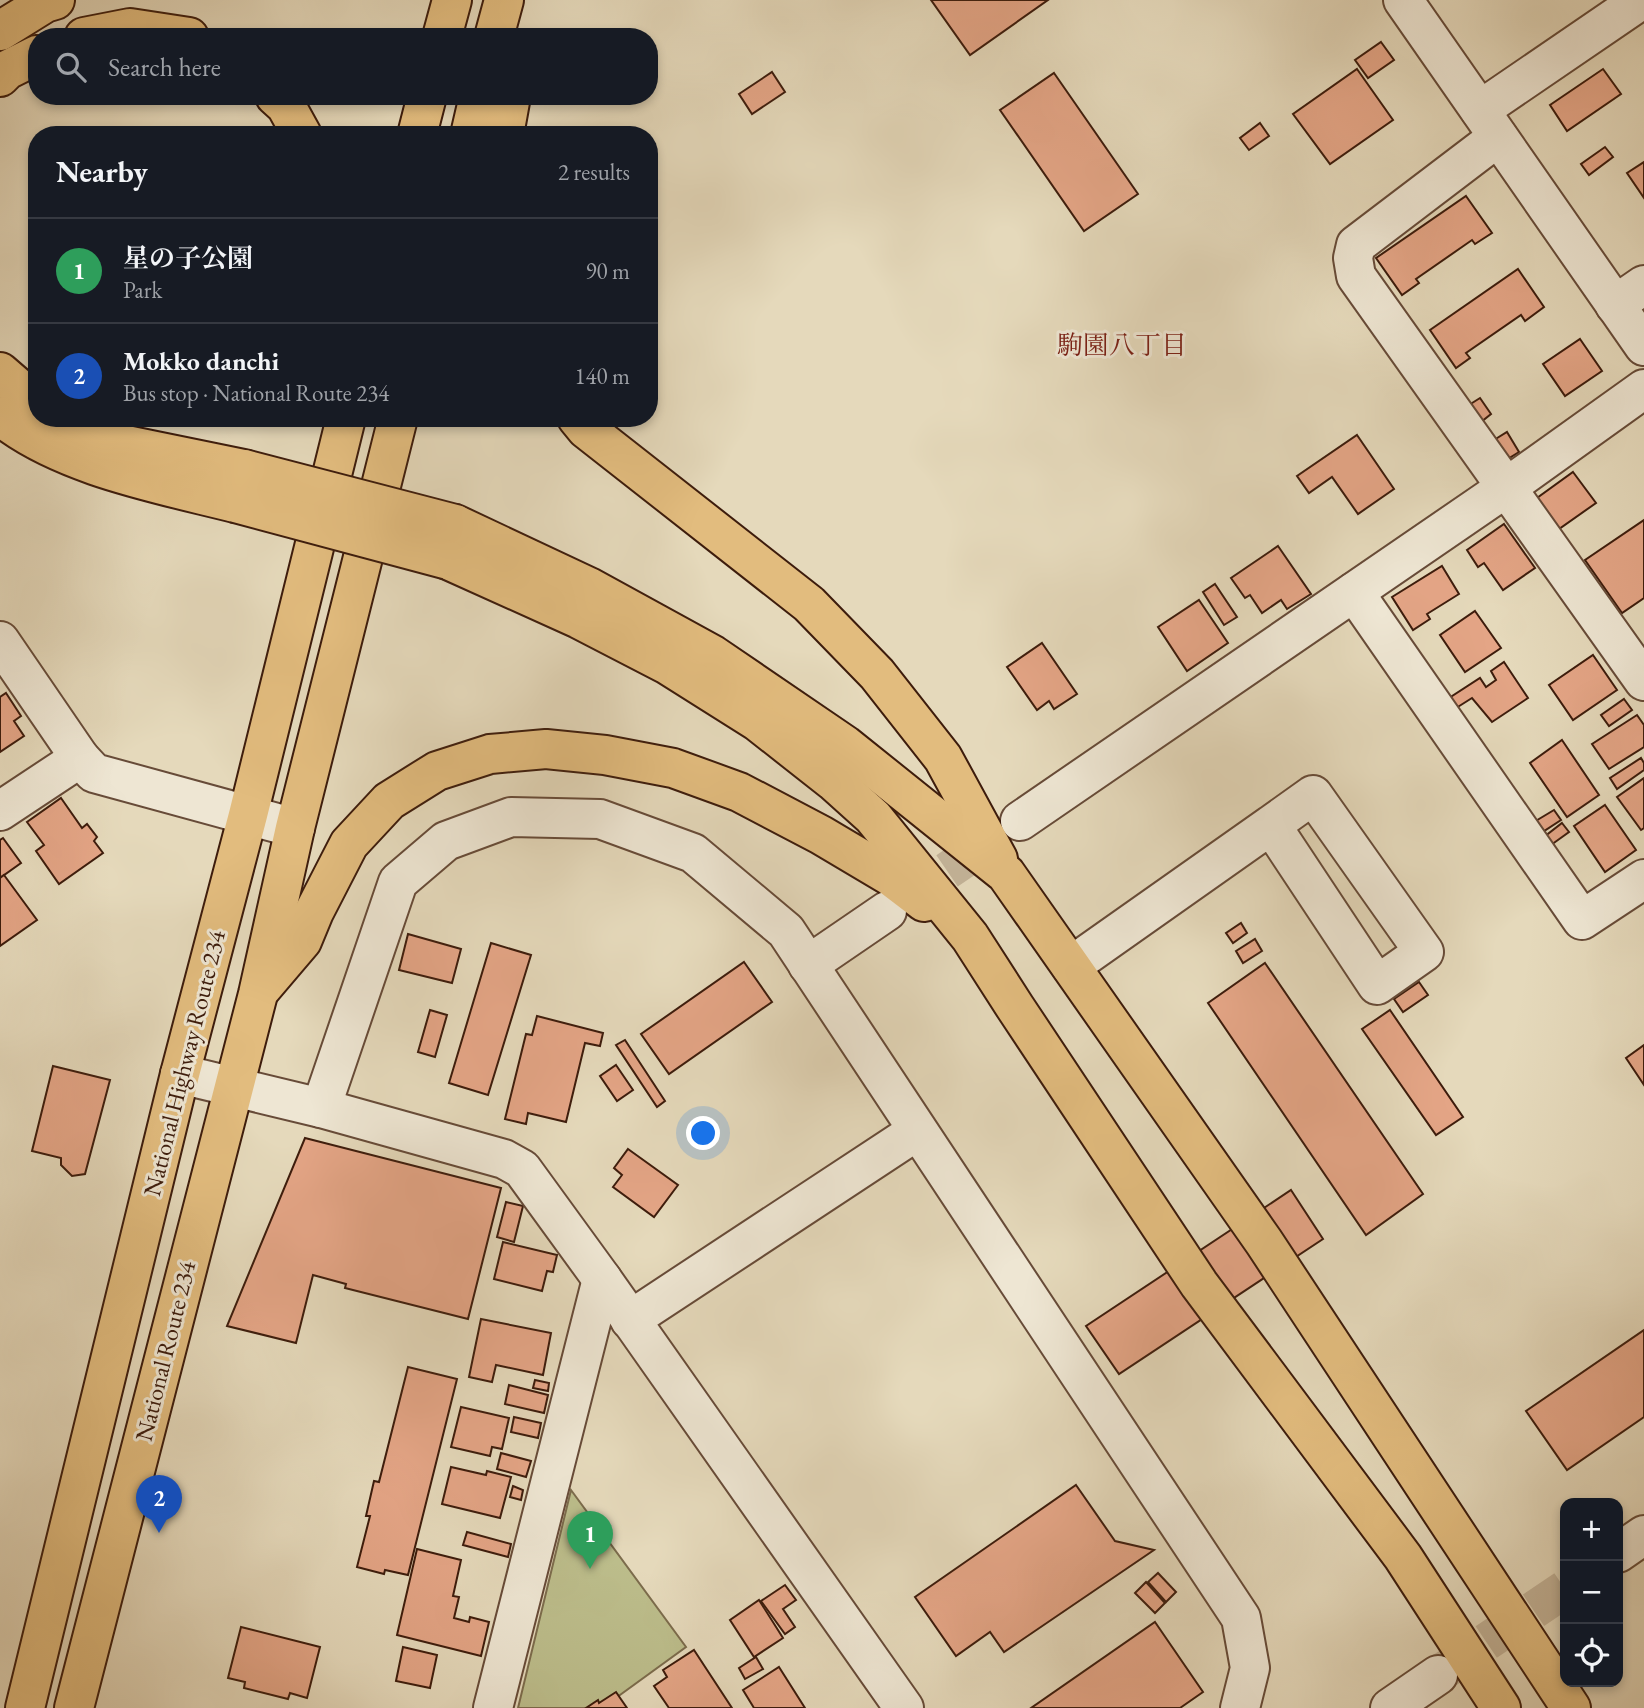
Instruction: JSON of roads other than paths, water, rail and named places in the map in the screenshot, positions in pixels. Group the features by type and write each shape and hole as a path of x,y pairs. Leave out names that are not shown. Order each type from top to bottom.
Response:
{"highway":[{"path":"0,31 45,3 55,0"},
{"path":"444,28 452,0"},
{"path":"496,28 503,0"},
{"path":"522,28 525,0"},
{"path":"0,77 7,70 28,60"},
{"path":"285,105 297,126"},
{"path":"419,126 425,105"},
{"path":"472,126 477,105"},
{"path":"506,126 509,105"},
{"path":"0,372 28,396"},
{"path":"0,416 51,448 124,475 240,486"},
{"path":"84,427 117,443 240,486 451,542 589,587 713,655 845,745 1006,874"},
{"path":"322,510 324,427"},
{"name":"National Highway Route 234","path":"25,1708 180,1074 248,815 344,427"},
{"path":"258,994 295,828 396,427"},
{"path":"584,427 809,604 877,674 943,758 1006,874 1264,1242 1570,1708"},
{"path":"451,542 579,619 666,664 758,722 833,781 873,817 971,937 1199,1284 1403,1557 1501,1708"},
{"path":"258,994 302,941 313,912 349,844 389,801 437,771 490,754 547,749 605,755 673,768 739,792 821,835 890,876 971,937"},
{"name":"National Route 234","path":"74,1708 258,994"}],"street":[{"path":"1403,0 1489,124 1630,295 1644,346"},
{"path":"1641,0 1489,124 1356,245 1353,258 1356,276 1644,681"},
{"path":"1020,821 1354,593 1644,389"},
{"path":"1354,593 1582,920 1644,879"},
{"path":"0,641 80,758 94,773 295,828"},
{"path":"0,811 80,758"},
{"path":"1071,966 1270,825 1313,795 1424,952 1377,985 1270,825"},
{"path":"321,1108 398,882 446,841 511,817 600,818 693,853 786,931 1241,1618 1250,1668 1240,1708"},
{"path":"808,965 887,911"},
{"path":"180,1074 321,1108 504,1159 522,1168 904,1708"},
{"path":"630,1320 917,1131"},
{"path":"493,1708 602,1279"},
{"path":"1623,1550 1644,1535"},
{"path":"1390,1708 1438,1675"}],"tunnel":[{"path":"900,903 1004,832"},
{"path":"1439,1674 1560,1592"}],"place":[{"name":"Mokko danchi","path":"159,1533"},
{"name":"星の子公園","path":"590,1569"}],"district":[{"name":"駒園八丁目","path":"1122,345"}]}
